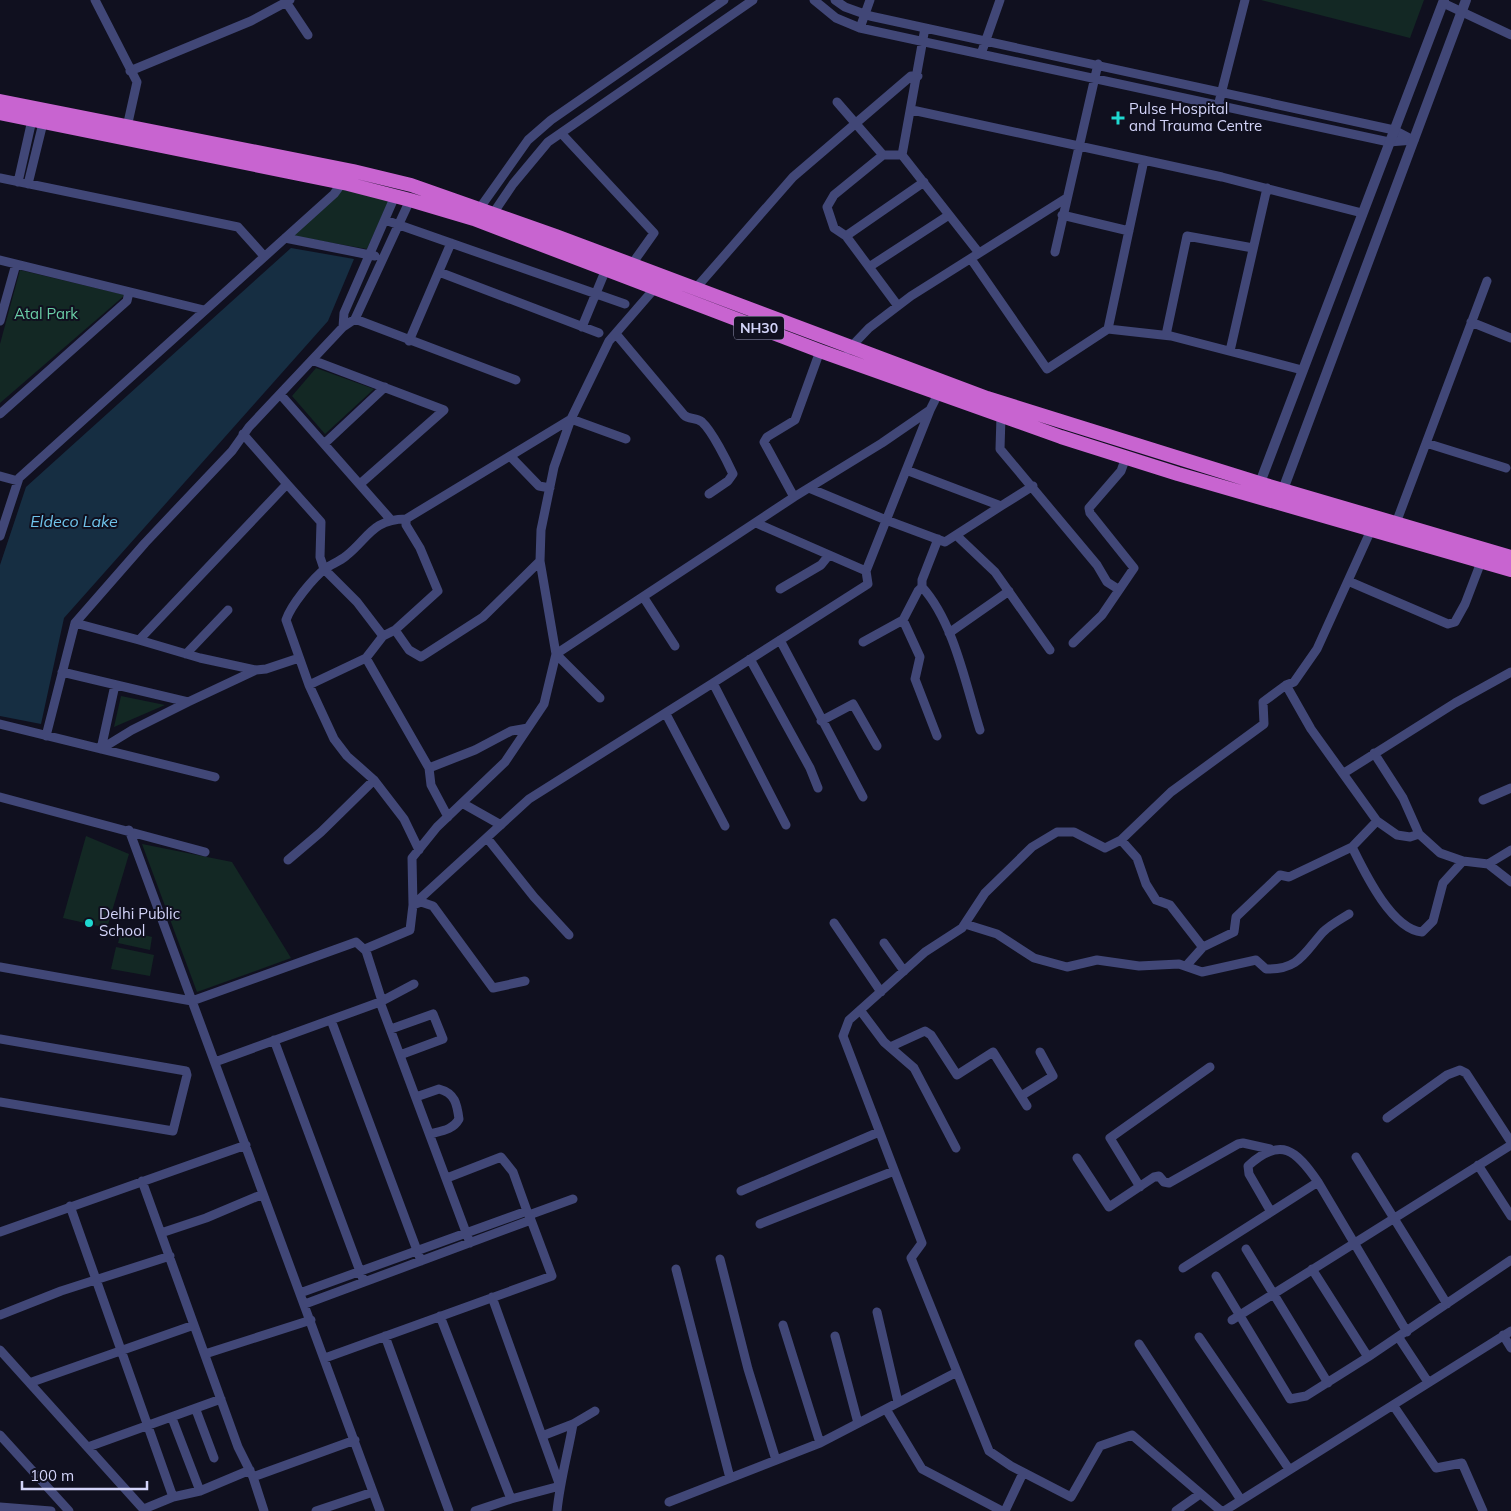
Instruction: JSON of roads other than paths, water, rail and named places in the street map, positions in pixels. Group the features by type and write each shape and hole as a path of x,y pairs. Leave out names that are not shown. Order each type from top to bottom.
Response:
{"highway":[{"name":"NH30","path":"0,101 353,171 411,185 476,213 632,264 987,398 1257,490 1278,504 1511,570"},
{"name":"NH30","path":"0,113 342,183 410,200 476,213"},
{"name":"NH30","path":"490,218 606,269 655,288 820,351 1001,416 1126,457 1257,490 1282,490 1511,557"}],"street":[{"path":"95,0 137,82 127,127"},
{"path":"476,213 528,140 551,120 724,0"},
{"path":"490,218 513,184 548,142 753,0"},
{"path":"814,0 836,18 860,28 1094,80 1389,142 1414,140"},
{"path":"834,0 845,7 865,14 1394,130 1414,140"},
{"path":"860,28 870,0"},
{"path":"982,54 1000,0"},
{"path":"1218,106 1246,0"},
{"path":"1278,504 1466,0"},
{"path":"130,71 251,21 288,1 308,35"},
{"path":"1257,490 1443,2 1511,35"},
{"path":"902,155 926,28"},
{"path":"1055,252 1065,198 1098,64"},
{"path":"696,288 794,178 911,76 918,76"},
{"path":"838,102 883,155"},
{"path":"912,110 1267,188 1362,213"},
{"path":"23,183 38,122"},
{"path":"561,133 654,233 632,264"},
{"path":"898,306 846,236 834,228 827,207 834,195 883,155 902,155"},
{"path":"902,155 979,254"},
{"path":"1108,328 1144,160"},
{"path":"0,178 238,227 264,256"},
{"path":"846,236 924,182"},
{"path":"0,536 19,478 334,194 342,183"},
{"path":"1230,351 1267,188"},
{"path":"343,327 344,313 395,196"},
{"path":"843,359 850,347 869,328 898,306 1065,198"},
{"path":"46,736 76,624 145,543 232,451 243,434 343,327 356,319 410,200"},
{"path":"869,267 949,215"},
{"path":"1062,216 1129,231"},
{"path":"385,220 625,304"},
{"path":"1166,335 1187,236 1253,248"},
{"path":"285,238 370,254 383,259"},
{"path":"409,341 451,243"},
{"path":"971,259 1047,368 1108,328 1166,335 1302,370"},
{"path":"0,260 204,310"},
{"path":"0,321 16,264"},
{"path":"582,327 606,269"},
{"path":"439,272 599,333"},
{"path":"1396,523 1487,281"},
{"path":"365,949 410,930 413,905 412,858 448,817 505,762 544,704 556,654 540,561 541,530 554,467 571,419 609,341 655,288"},
{"path":"0,414 127,301 129,292"},
{"path":"356,319 409,341 516,380"},
{"path":"1472,322 1511,338"},
{"path":"616,334 684,415 687,418 698,420 706,427 732,474 728,481 709,494"},
{"path":"794,497 764,442 768,437 795,420 820,351"},
{"path":"312,360 444,410 360,484"},
{"path":"324,444 385,387"},
{"path":"280,394 391,520"},
{"path":"413,905 529,799 666,714 868,584 866,571 938,394"},
{"path":"556,654 930,410"},
{"path":"1001,416 1000,449 1033,486 1097,565 1107,582 1118,589"},
{"path":"571,419 626,439"},
{"path":"419,850 404,819 374,780 334,739 309,685 286,620 290,609 324,569 348,554 372,529 391,520 406,519 571,419"},
{"path":"243,434 321,522 320,557 324,569 357,602 383,636"},
{"path":"1426,443 1506,468"},
{"path":"510,456 539,486 550,488"},
{"path":"1073,643 1102,615 1134,568 1090,513 1089,508 1121,471 1126,457"},
{"path":"906,470 1001,506"},
{"path":"0,476 18,481"},
{"path":"139,640 287,484"},
{"path":"809,488 886,520 946,542 1033,486"},
{"path":"309,685 366,658 383,636 396,630 438,591 420,548 406,525 406,519"},
{"path":"756,523 866,571"},
{"path":"1371,530 1317,649 1294,682 1286,685 1263,702 1264,724 1171,792 1121,840 1105,848 1074,832 1057,832 1032,847 992,886 962,928 925,952 848,1020 843,1036 922,1243 911,1258 989,1452 1023,1473 1071,1497 1100,1446 1132,1436 1222,1511 1507,1333 1511,1348"},
{"path":"956,535 995,572 1050,650"},
{"path":"938,539 922,580 922,587 928,594 949,633 980,730"},
{"path":"780,589 821,565 829,555"},
{"path":"396,630 408,650 421,657 484,617 540,561"},
{"path":"1348,581 1448,624 1455,622 1465,604 1481,562"},
{"path":"863,642 903,620 922,587"},
{"path":"949,633 1009,591"},
{"path":"644,598 675,646"},
{"path":"186,654 228,610"},
{"path":"903,620 920,657 915,679 937,736"},
{"path":"76,624 186,654 256,670 266,669 300,658"},
{"path":"780,640 821,721 863,797"},
{"path":"556,654 600,698"},
{"path":"366,658 429,768 431,785 448,817"},
{"path":"750,659 810,768 818,788"},
{"path":"100,749 132,730 256,670"},
{"path":"62,672 188,702"},
{"path":"1344,773 1455,703 1511,672"},
{"path":"713,683 786,825"},
{"path":"100,749 115,685"},
{"path":"1286,685 1311,729 1377,821 1397,835 1410,837 1419,834"},
{"path":"821,721 853,704 877,746"},
{"path":"666,714 725,826"},
{"path":"0,724 215,777"},
{"path":"429,768 475,750 511,731 528,728"},
{"path":"1374,753 1403,798 1419,834 1440,853 1463,861 1488,864 1511,882"},
{"path":"288,860 321,832 374,780"},
{"path":"1483,800 1511,788"},
{"path":"0,797 130,830 206,852"},
{"path":"462,804 501,825"},
{"path":"1186,966 1203,947 1234,932 1236,917 1280,875 1289,877 1352,847 1377,821"},
{"path":"130,830 380,1511"},
{"path":"486,838 534,898 569,935"},
{"path":"1121,840 1137,858 1146,884 1156,900 1170,905 1201,945"},
{"path":"1352,847 1376,893 1397,919 1418,932 1422,932 1433,920 1443,883 1463,861"},
{"path":"1488,864 1511,850"},
{"path":"413,905 421,902 433,906 493,988 525,981"},
{"path":"965,924 997,934 1034,958 1067,967 1097,960 1139,966 1179,964 1202,972 1256,960 1266,969 1276,970 1302,960 1324,931 1349,914"},
{"path":"834,923 881,992"},
{"path":"0,967 192,1001 356,942 365,949 390,1029 468,1233 470,1243"},
{"path":"884,943 904,971"},
{"path":"215,1062 381,1001 414,984"},
{"path":"860,1010 890,1047 914,1068 956,1148"},
{"path":"390,1029 434,1014 443,1039 400,1055"},
{"path":"331,1020 421,1261"},
{"path":"890,1047 925,1031 932,1035 957,1075 992,1052 1027,1106"},
{"path":"0,1039 186,1071 188,1076 173,1131 0,1102"},
{"path":"274,1040 364,1282"},
{"path":"1021,1096 1053,1076 1040,1052"},
{"path":"1140,1186 1110,1138 1210,1067"},
{"path":"1236,1317 1511,1143 1466,1073 1460,1070 1447,1075 1387,1118"},
{"path":"416,1098 439,1089 451,1094 455,1101 459,1119 457,1123 453,1127 430,1134"},
{"path":"741,1191 879,1132"},
{"path":"1077,1158 1109,1207 1158,1176 1164,1182 1169,1183 1244,1142 1295,1153 1303,1160 1356,1242 1408,1332"},
{"path":"0,1232 246,1146"},
{"path":"1270,1149 1248,1166 1249,1174 1271,1212"},
{"path":"325,1358 552,1276 513,1172 501,1157 447,1178"},
{"path":"1356,1157 1395,1217 1447,1304"},
{"path":"1478,1165 1511,1216"},
{"path":"760,1224 894,1171"},
{"path":"142,1181 238,1447 251,1473 264,1511"},
{"path":"1183,1268 1318,1182"},
{"path":"161,1233 206,1218 263,1194"},
{"path":"300,1293 468,1233 529,1215 573,1199"},
{"path":"70,1206 173,1497"},
{"path":"305,1304 470,1243 529,1215"},
{"path":"1246,1249 1328,1383"},
{"path":"0,1315 96,1280 170,1256"},
{"path":"720,1259 748,1369 776,1460"},
{"path":"1216,1276 1236,1317 1290,1399 1306,1396 1368,1358 1511,1260"},
{"path":"676,1268 730,1478"},
{"path":"1312,1269 1368,1358"},
{"path":"492,1298 560,1486"},
{"path":"876,1312 898,1402"},
{"path":"440,1316 511,1500"},
{"path":"204,1354 311,1320"},
{"path":"32,1382 194,1325"},
{"path":"783,1325 820,1443"},
{"path":"385,1336 449,1511"},
{"path":"835,1336 858,1423"},
{"path":"1199,1337 1289,1469"},
{"path":"1399,1338 1428,1382"},
{"path":"1139,1344 1241,1500"},
{"path":"0,1350 32,1382 144,1510 173,1497 200,1491 354,1440"},
{"path":"669,1502 820,1443 957,1372"},
{"path":"88,1447 221,1400"},
{"path":"1393,1405 1436,1468 1462,1463 1483,1511"},
{"path":"886,1409 922,1469 1002,1511"},
{"path":"196,1410 214,1458"},
{"path":"542,1436 573,1424 595,1412"},
{"path":"172,1418 200,1491"},
{"path":"558,1511 560,1486 568,1459 573,1424"},
{"path":"0,1434 69,1511"},
{"path":"1006,1511 1023,1473"},
{"path":"476,1511 560,1486"},
{"path":"316,1511 373,1492"},
{"path":"1176,1511 1200,1494"},
{"path":"0,1507 51,1511"}],"water":[{"name":"Eldeco Lake","path":"291,248 354,259 328,321 64,618 41,724 0,716 0,565 26,487"}],"place":[{"name":"Pulse Hospital and Trauma Centre","path":"1118,118"},
{"name":"Delhi Public School","path":"89,923"}],"park label":[{"name":"Atal Park","path":"46,314"}]}
